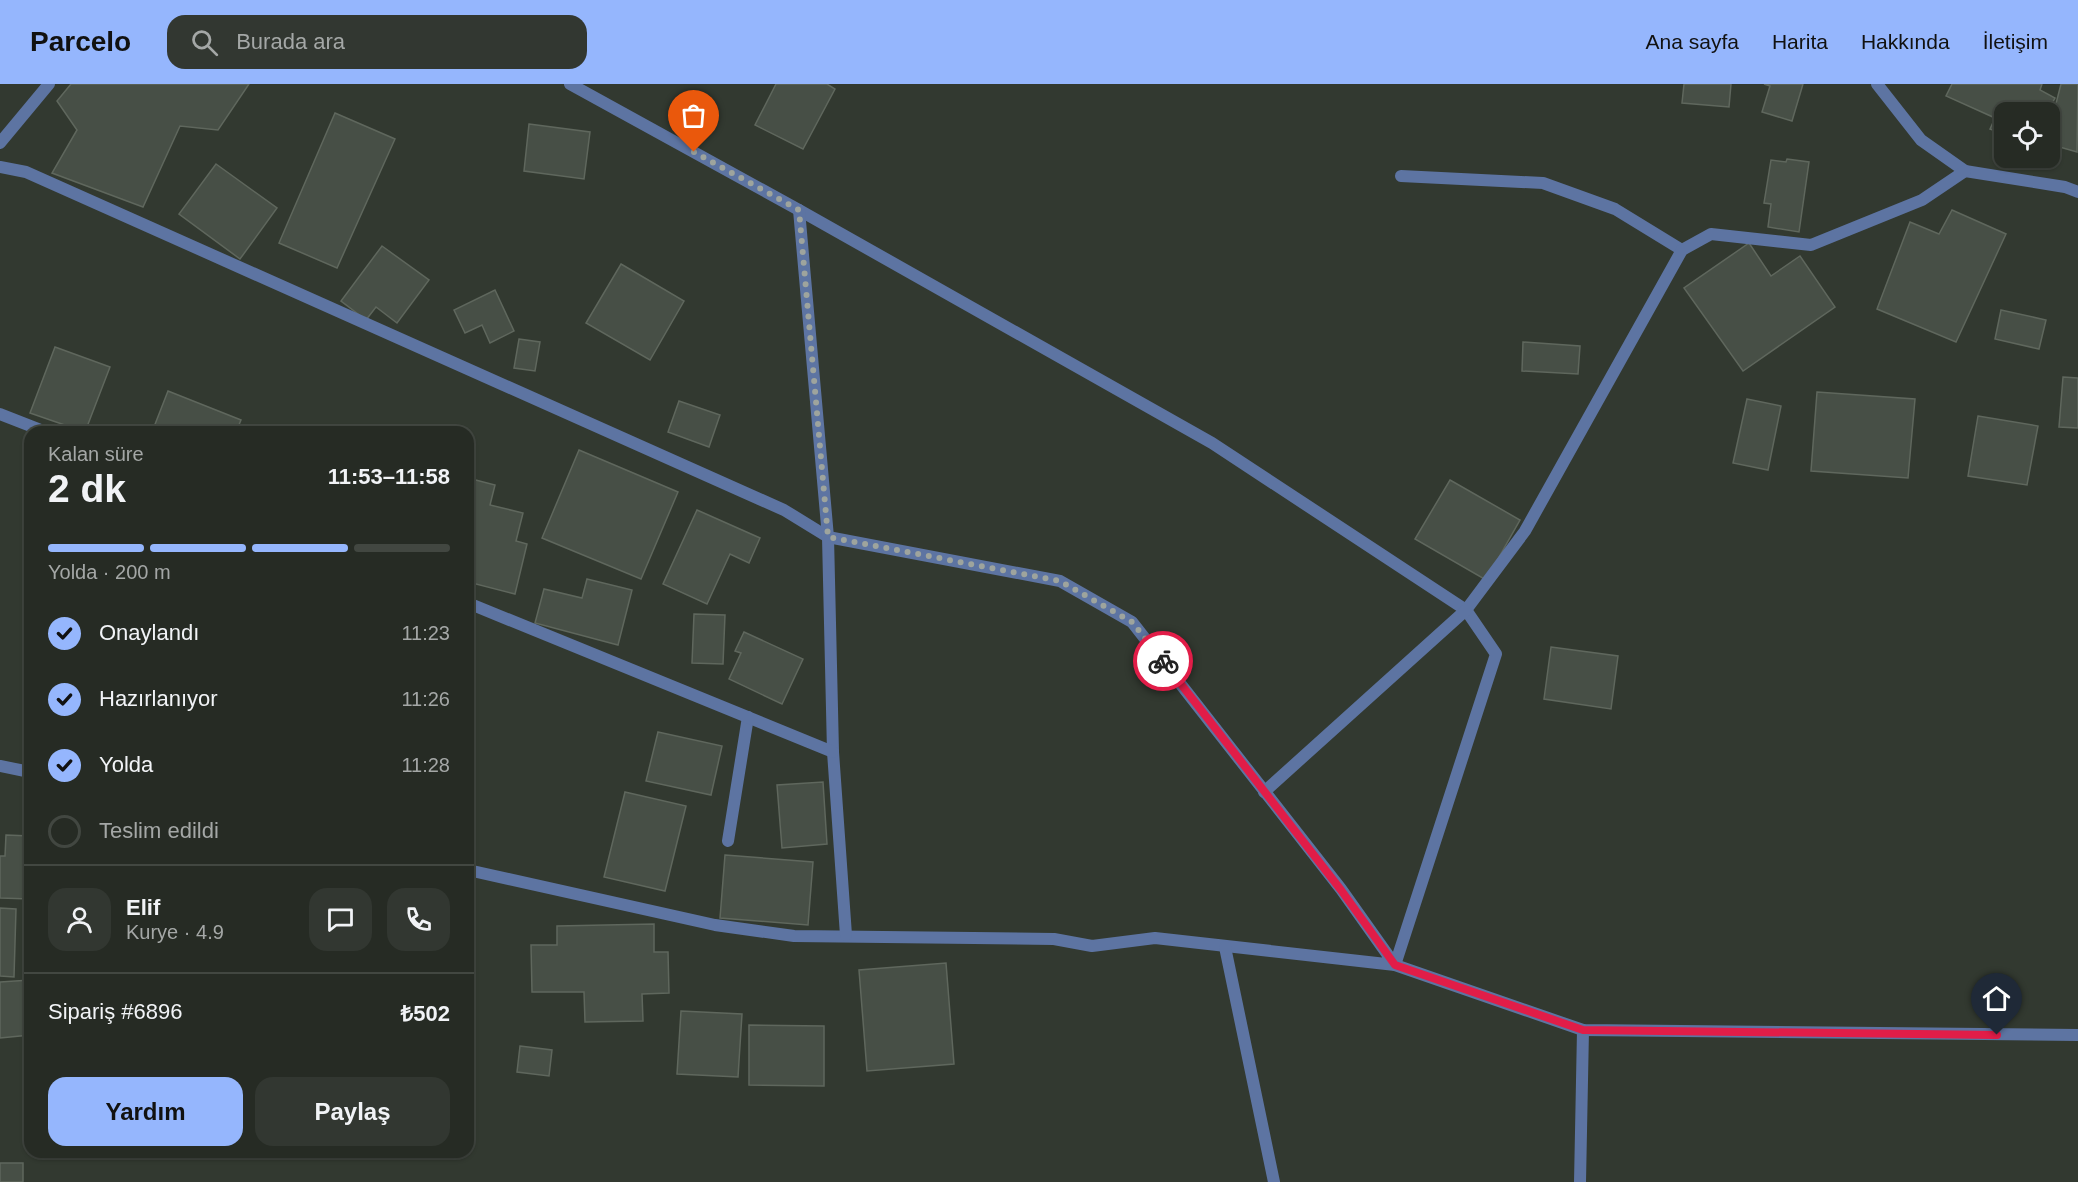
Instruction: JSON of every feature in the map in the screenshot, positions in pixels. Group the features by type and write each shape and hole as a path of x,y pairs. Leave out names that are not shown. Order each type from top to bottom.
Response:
{"street":[{"path":"0,143 49,84"},
{"path":"570,84 1212,443 1466,610 1496,654 1395,965"},
{"path":"1877,84 1920,140 1965,171 2065,187 2078,192"},
{"path":"0,167 26,172 784,510 828,537 1060,581 1132,622 1341,890 1395,965"},
{"path":"1264,792 1466,610 1525,531 1682,250 1711,234 1811,245 1922,200 1965,171"},
{"path":"1401,176 1543,183 1616,209 1682,250"},
{"path":"799,210 828,537 833,752 846,935"},
{"path":"0,414 31,426"},
{"path":"474,605 833,752"},
{"path":"728,841 748,717"},
{"path":"0,766 24,771"},
{"path":"474,871 715,925 794,936 1054,939 1092,945 1155,938 1395,965 1583,1030 2078,1035"},
{"path":"1225,947 1274,1182"},
{"path":"1580,1182 1583,1030"}],"building":[{"path":"71,84 249,84 218,130 180,126 143,207 52,173 77,130 57,101"},
{"path":"776,84 827,84 835,89 803,149 755,125"},
{"path":"1684,84 1731,84 1729,107 1682,103"},
{"path":"1764,84 1803,84 1792,121 1762,112 1770,86"},
{"path":"1952,84 2042,84 2040,90 2055,98 2053,102 1994,102 1994,118 1946,96"},
{"path":"2061,84 2078,84 2077,152 2060,147 2060,102 2056,102"},
{"path":"335,113 395,139 337,268 279,243"},
{"path":"529,124 590,132 584,179 524,171"},
{"path":"1787,159 1809,162 1799,232 1768,227 1771,204 1764,203 1771,160 1786,162"},
{"path":"216,164 277,208 240,259 179,214"},
{"path":"1952,210 2006,234 1956,342 1877,309 1910,222 1939,234"},
{"path":"1749,243 1771,276 1800,256 1835,307 1743,371 1684,288"},
{"path":"382,246 429,280 397,323 376,307 366,320 341,301"},
{"path":"621,264 684,301 650,360 586,323"},
{"path":"495,290 514,331 490,343 482,325 465,333 454,310"},
{"path":"2001,310 2046,320 2039,349 1995,339"},
{"path":"519,339 540,342 535,371 514,368"},
{"path":"1523,342 1580,346 1578,374 1522,371"},
{"path":"55,347 110,367 87,426 68,426 30,413"},
{"path":"2063,377 2078,378 2078,428 2059,427"},
{"path":"168,391 241,420 238,426 154,426"},
{"path":"1817,392 1915,399 1908,478 1811,471"},
{"path":"1747,399 1781,406 1768,470 1733,463"},
{"path":"679,401 720,415 709,447 668,432"},
{"path":"1978,416 2038,426 2027,485 1968,476"},
{"path":"579,450 678,492 641,579 542,538"},
{"path":"474,480 495,485 490,505 523,513 516,541 527,544 515,594 474,584"},
{"path":"1450,480 1520,520 1486,580 1415,539"},
{"path":"697,510 760,538 749,563 730,554 707,604 663,584"},
{"path":"587,579 632,590 618,645 535,623 544,589 582,598"},
{"path":"694,614 725,615 723,664 692,663"},
{"path":"744,632 803,659 782,704 729,679 741,653 735,651"},
{"path":"1551,647 1618,656 1611,709 1544,699"},
{"path":"658,732 722,746 711,795 646,781"},
{"path":"823,782 827,844 782,848 777,785"},
{"path":"625,792 686,806 665,891 604,877"},
{"path":"6,835 24,836 24,899 0,898 0,856 5,856"},
{"path":"725,855 813,862 808,925 720,918"},
{"path":"0,908 16,909 14,977 0,976"},
{"path":"654,924 654,952 668,952 669,993 642,994 643,1021 585,1022 584,992 532,992 531,945 557,945 557,926"},
{"path":"946,963 954,1064 867,1071 859,970"},
{"path":"24,980 24,1036 0,1038 0,982"},
{"path":"681,1011 742,1014 738,1077 677,1074"},
{"path":"749,1025 824,1026 824,1086 749,1085"},
{"path":"520,1046 552,1050 549,1076 517,1072"},
{"path":"0,1163 23,1163 23,1182 0,1182"}],"way so far":[{"path":"694,152 799,210 828,537 1060,581 1132,622 1163,661"}],"route":[{"path":"1163,661 1341,890 1395,965 1583,1030 1997,1035"}]}
